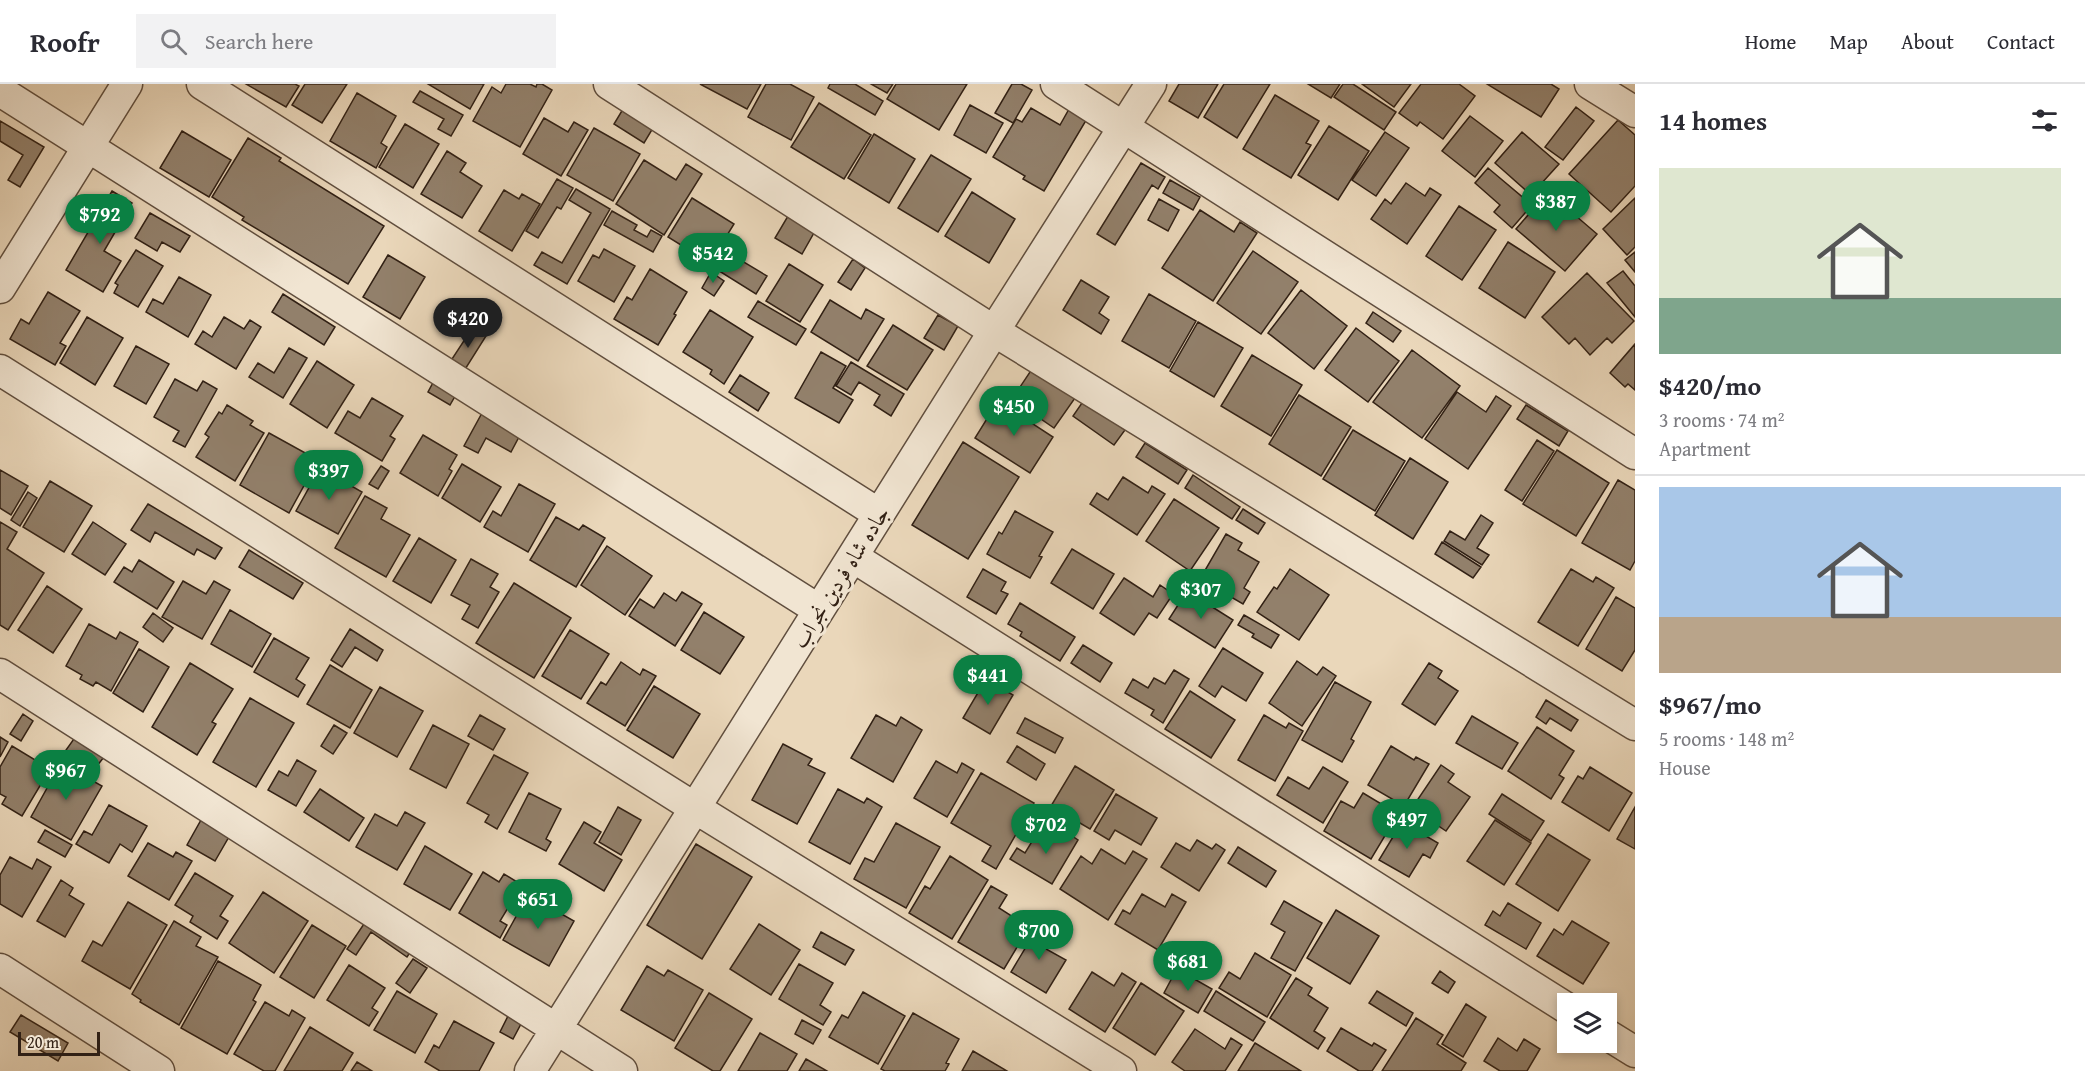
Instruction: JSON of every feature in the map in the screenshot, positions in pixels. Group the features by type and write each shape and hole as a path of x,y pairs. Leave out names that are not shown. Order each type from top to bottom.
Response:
{"street":[{"path":"0,288 127,84"},
{"path":"202,84 879,514"},
{"path":"609,84 994,331 1635,725"},
{"path":"1056,84 1635,454"},
{"name":"جاده شاه فردین نجراب","path":"530,1071 1151,84"},
{"path":"1590,84 1635,112"},
{"path":"0,91 819,610"},
{"path":"0,370 695,808 1121,1071"},
{"path":"853,556 1557,1002"},
{"path":"0,674 622,1071"},
{"path":"0,969 159,1071"},
{"path":"1617,1041 1635,1052"}],"building":[{"path":"246,84 295,84 299,86 286,107"},
{"path":"305,84 347,84 322,123 292,105"},
{"path":"428,84 484,84 470,109"},
{"path":"506,84 530,84 536,87 537,84 542,84 552,90 520,147 473,121 492,87 501,93"},
{"path":"700,84 761,84 747,109"},
{"path":"766,84 790,84 814,97 791,140 748,117"},
{"path":"830,84 855,84 883,101 875,115 828,88"},
{"path":"871,84 893,84 887,93"},
{"path":"896,84 967,84 939,130 887,99"},
{"path":"1012,84 1021,84 1032,90 1013,123 995,113"},
{"path":"1179,84 1218,84 1198,118 1169,101"},
{"path":"1224,84 1270,84 1237,138 1204,117"},
{"path":"1308,84 1340,84 1331,98"},
{"path":"1343,84 1353,84 1396,112 1384,130 1334,97"},
{"path":"1362,84 1411,84 1394,107"},
{"path":"1421,84 1459,84 1475,96 1443,139 1420,122 1417,126 1399,113"},
{"path":"1487,84 1551,84 1559,89 1541,117"},
{"path":"420,91 463,115 451,136 438,129 444,119 413,102"},
{"path":"357,93 396,116 381,143 387,147 376,168 330,141"},
{"path":"1275,95 1319,121 1306,143 1311,145 1291,178 1243,149"},
{"path":"1073,102 1091,112 1044,191 1023,179 1025,176 993,157 1016,119 1022,122 1031,108 1060,125"},
{"path":"819,103 871,135 844,179 791,147"},
{"path":"970,105 1003,123 986,153 954,135"},
{"path":"1576,107 1594,121 1563,160 1545,147"},
{"path":"623,109 653,128 644,143 614,124"},
{"path":"1470,116 1503,141 1475,177 1442,151"},
{"path":"544,118 568,132 574,122 588,130 561,176 523,154"},
{"path":"1618,120 1635,135 1635,186 1611,212 1569,174"},
{"path":"0,121 44,147 20,187 8,180 23,155 0,141"},
{"path":"405,124 439,144 413,188 379,167"},
{"path":"1329,126 1369,151 1338,200 1298,175"},
{"path":"594,128 640,154 613,201 567,175"},
{"path":"182,131 231,160 209,197 160,168"},
{"path":"1385,132 1409,148 1376,196 1352,180"},
{"path":"1522,132 1559,164 1531,195 1495,163"},
{"path":"874,134 915,159 889,203 848,178"},
{"path":"248,138 281,158 279,161 384,226 348,284 242,220 244,217 212,197"},
{"path":"447,151 466,163 460,172 482,186 462,218 421,194"},
{"path":"931,155 971,179 938,232 898,208"},
{"path":"644,160 676,180 686,164 702,174 664,235 616,204"},
{"path":"1141,163 1165,177 1158,189 1152,185 1115,245 1097,234"},
{"path":"1488,168 1532,205 1512,228 1494,212 1500,205 1475,183"},
{"path":"557,179 573,188 561,209 557,207 538,238 526,231"},
{"path":"1170,180 1200,197 1193,210 1163,193"},
{"path":"1406,183 1425,196 1430,188 1441,195 1407,244 1371,219 1385,199 1391,204"},
{"path":"576,189 610,209 567,284 534,265 542,252 562,263 591,213 569,200"},
{"path":"504,190 519,199 522,194 540,204 512,251 479,231"},
{"path":"112,191 132,203 104,251 121,261 103,292 66,270"},
{"path":"972,192 1015,219 989,263 945,236"},
{"path":"1548,192 1597,234 1565,271 1516,229"},
{"path":"692,198 734,224 721,245 726,248 715,266 668,237"},
{"path":"1635,198 1635,247 1627,255 1603,229"},
{"path":"1159,199 1179,210 1168,231 1148,220"},
{"path":"1459,206 1496,230 1462,280 1426,256"},
{"path":"1200,210 1234,232 1240,222 1257,233 1213,301 1162,268"},
{"path":"612,211 637,225 634,230 647,237 651,230 662,236 653,252 604,225"},
{"path":"150,213 190,236 180,252 162,242 157,251 135,238"},
{"path":"788,216 815,231 802,254 775,238"},
{"path":"1508,242 1555,272 1525,318 1479,288"},
{"path":"604,249 635,266 614,302 578,281 593,255 599,258"},
{"path":"136,250 163,266 138,307 114,293 118,285 115,283"},
{"path":"1253,251 1298,282 1261,334 1217,303"},
{"path":"727,252 767,276 756,294 716,269"},
{"path":"1635,252 1635,272 1625,260"},
{"path":"388,255 425,277 400,319 363,297"},
{"path":"853,259 865,268 851,290 838,282"},
{"path":"789,264 823,285 800,322 766,301"},
{"path":"650,269 687,292 658,345 614,319 627,297 632,300"},
{"path":"1623,271 1635,286 1635,317 1607,283"},
{"path":"711,272 724,281 714,296 702,288"},
{"path":"1587,273 1634,321 1612,343 1607,338 1590,355 1575,338 1569,344 1542,317"},
{"path":"179,277 211,295 188,337 146,312 153,299 163,304"},
{"path":"1081,280 1109,297 1099,313 1109,320 1101,334 1063,310"},
{"path":"1301,290 1347,326 1314,369 1268,333"},
{"path":"48,292 80,311 60,343 66,346 55,365 10,339 21,319 29,324"},
{"path":"283,294 335,327 324,345 272,312"},
{"path":"1149,294 1196,321 1169,368 1122,341"},
{"path":"830,300 861,319 866,309 884,319 858,361 811,332"},
{"path":"758,301 806,329 796,345 748,317"},
{"path":"710,310 753,337 724,384 710,374 712,370 683,352"},
{"path":"1373,312 1401,331 1393,342 1366,323"},
{"path":"938,315 958,326 944,350 924,338"},
{"path":"87,317 123,338 95,385 60,363"},
{"path":"224,317 244,329 250,320 261,327 236,369 195,344 203,331 212,337"},
{"path":"1198,322 1243,348 1214,397 1170,371"},
{"path":"893,325 933,350 907,390 867,366"},
{"path":"473,327 486,336 464,371 450,362"},
{"path":"1356,328 1399,361 1368,402 1325,370"},
{"path":"1635,344 1635,390 1628,384 1625,387 1610,373"},
{"path":"136,346 169,364 146,404 114,386"},
{"path":"289,348 307,358 283,398 249,377 258,363 274,373"},
{"path":"1412,350 1460,386 1422,438 1373,402"},
{"path":"821,352 846,366 833,388 853,400 839,423 795,398"},
{"path":"1252,355 1302,385 1271,436 1221,406"},
{"path":"317,361 354,385 327,428 290,404"},
{"path":"851,362 904,394 891,416 874,405 880,395 859,382 851,395 836,386"},
{"path":"1032,369 1075,398 1054,428 1012,399"},
{"path":"740,375 769,393 758,411 729,392"},
{"path":"175,379 197,391 203,381 217,389 185,447 173,441 179,431 154,417"},
{"path":"435,379 458,391 450,405 428,392"},
{"path":"1457,392 1486,412 1496,396 1511,406 1468,469 1425,439"},
{"path":"1299,395 1351,427 1321,476 1269,444"},
{"path":"372,398 403,416 390,436 395,439 382,461 335,433 348,411 360,418"},
{"path":"1084,400 1125,430 1114,445 1073,416"},
{"path":"998,401 1053,437 1030,473 975,438"},
{"path":"227,405 253,421 250,425 264,433 235,481 196,457 209,437 205,434 219,412 222,414"},
{"path":"1526,405 1568,431 1559,446 1517,419"},
{"path":"482,413 520,435 511,452 486,438 478,453 464,446"},
{"path":"1353,430 1405,461 1375,511 1323,479"},
{"path":"269,433 318,460 289,513 240,485"},
{"path":"423,435 457,455 449,469 452,471 438,496 400,473"},
{"path":"1537,440 1554,451 1522,501 1505,490"},
{"path":"963,442 1019,477 968,559 912,525"},
{"path":"1145,443 1187,470 1178,484 1136,457"},
{"path":"1557,450 1609,483 1576,536 1523,504"},
{"path":"1410,458 1448,482 1413,539 1375,515"},
{"path":"462,464 501,487 480,522 442,498"},
{"path":"381,466 389,471 378,489 369,484"},
{"path":"320,468 362,492 338,534 296,511"},
{"path":"0,470 28,486 11,515 0,508"},
{"path":"1193,475 1240,507 1232,519 1185,488"},
{"path":"1123,477 1148,493 1152,486 1165,494 1137,535 1090,504 1097,493 1108,500"},
{"path":"1618,480 1635,490 1635,561 1630,570 1582,543"},
{"path":"50,481 92,506 64,552 23,527"},
{"path":"519,484 555,504 528,552 484,527 493,511 501,516"},
{"path":"28,492 37,498 20,526 11,520"},
{"path":"365,496 387,508 381,519 410,535 386,577 335,548"},
{"path":"1174,499 1219,528 1190,571 1146,541"},
{"path":"148,504 222,548 215,559 197,549 194,555 155,532 150,542 131,530"},
{"path":"1243,509 1265,523 1258,534 1236,520"},
{"path":"1015,511 1053,532 1030,578 987,554 999,532 1002,534"},
{"path":"1481,515 1493,523 1477,548 1489,555 1482,565 1444,541 1450,531 1465,540"},
{"path":"556,517 579,530 583,525 605,538 576,587 530,560"},
{"path":"0,522 17,532 7,549 44,573 8,630 0,625"},
{"path":"93,522 126,544 105,575 72,554"},
{"path":"1226,534 1242,543 1238,550 1259,562 1244,588 1250,592 1243,604 1200,579"},
{"path":"419,538 456,560 431,603 393,581"},
{"path":"1442,542 1481,567 1473,578 1435,554"},
{"path":"607,546 652,576 625,615 581,585"},
{"path":"1072,549 1114,574 1093,609 1051,583"},
{"path":"249,550 303,583 293,599 239,567"},
{"path":"471,559 498,574 490,587 499,592 478,628 462,619 470,605 451,595"},
{"path":"139,560 174,582 157,609 114,582 124,567 132,572"},
{"path":"983,569 1006,582 1001,591 1008,594 996,614 967,597"},
{"path":"1290,569 1329,595 1299,640 1257,612 1274,587 1277,589"},
{"path":"1571,569 1593,582 1596,577 1614,588 1578,646 1538,622"},
{"path":"1124,578 1153,597 1160,585 1173,594 1157,618 1149,613 1134,635 1100,613"},
{"path":"183,581 206,594 214,581 230,590 202,639 162,617"},
{"path":"514,583 571,618 534,678 476,643"},
{"path":"47,586 82,609 53,653 18,630"},
{"path":"1187,591 1233,620 1215,648 1169,619"},
{"path":"682,592 702,604 675,646 629,616 640,599 654,608 664,593 676,601"},
{"path":"1616,597 1635,608 1635,650 1622,671 1586,649"},
{"path":"1020,603 1075,637 1060,661 1020,636 1022,632 1008,624"},
{"path":"230,610 271,634 252,667 211,644"},
{"path":"704,612 744,637 720,674 681,650"},
{"path":"153,613 173,628 163,642 143,627"},
{"path":"1244,615 1279,635 1271,648 1252,637 1254,634 1238,625"},
{"path":"89,624 116,639 120,632 138,642 111,691 96,682 93,686 80,679 82,675 66,666"},
{"path":"350,629 383,650 377,661 355,647 342,667 331,660"},
{"path":"570,630 609,654 581,699 542,676"},
{"path":"274,638 309,658 296,679 305,685 298,697 254,672"},
{"path":"1083,645 1112,663 1100,682 1071,663"},
{"path":"1223,648 1263,673 1246,701 1222,686 1215,697 1199,686"},
{"path":"139,649 169,667 143,712 113,693"},
{"path":"1297,661 1317,675 1323,667 1336,676 1302,726 1269,703"},
{"path":"621,662 640,675 643,669 656,676 625,726 587,703 601,682 606,685"},
{"path":"190,663 233,689 212,722 216,724 197,755 152,727"},
{"path":"1429,663 1442,671 1438,678 1458,691 1435,725 1402,704"},
{"path":"330,665 372,690 350,728 307,704"},
{"path":"1174,670 1189,679 1163,723 1151,715 1154,710 1125,693 1133,679 1148,688 1154,678 1165,684"},
{"path":"986,679 1013,695 990,734 963,718"},
{"path":"1335,682 1371,702 1351,739 1354,741 1342,762 1302,740"},
{"path":"654,686 700,714 673,758 627,730"},
{"path":"380,687 423,711 397,757 354,733"},
{"path":"1190,691 1235,720 1211,758 1165,729"},
{"path":"250,698 294,723 256,787 213,762"},
{"path":"1546,700 1578,720 1571,731 1550,718 1546,724 1536,717"},
{"path":"23,714 33,721 21,741 10,734"},
{"path":"480,715 505,729 493,750 468,736"},
{"path":"876,715 896,726 901,717 922,730 893,782 851,758"},
{"path":"1264,715 1286,728 1289,723 1303,731 1275,781 1238,760"},
{"path":"1472,716 1518,743 1502,769 1456,743"},
{"path":"1025,718 1063,738 1055,753 1017,733"},
{"path":"334,725 347,733 333,754 321,746"},
{"path":"433,725 469,744 446,788 410,769"},
{"path":"1537,727 1574,751 1559,775 1564,778 1551,799 1508,771"},
{"path":"76,736 104,757 93,771 66,750"},
{"path":"0,737 8,742 0,757"},
{"path":"783,744 812,759 808,765 825,773 797,824 752,800"},
{"path":"12,746 50,769 22,816 2,804 6,797 0,794 0,767"},
{"path":"1017,746 1045,764 1036,780 1007,762"},
{"path":"1391,746 1414,760 1416,757 1429,764 1404,806 1368,785"},
{"path":"494,755 528,773 497,829 485,822 489,815 467,803"},
{"path":"297,760 316,771 296,806 268,790 279,771 288,776"},
{"path":"936,761 957,773 962,763 974,770 947,817 914,798"},
{"path":"61,763 102,786 71,840 31,817"},
{"path":"1441,765 1454,774 1448,782 1470,797 1446,831 1412,808"},
{"path":"1075,766 1114,790 1090,829 1051,806"},
{"path":"1323,767 1348,782 1323,823 1277,795 1288,777 1309,789"},
{"path":"1590,767 1632,793 1609,831 1562,802 1578,776 1583,779"},
{"path":"981,773 1034,803 996,869 982,861 991,846 951,823"},
{"path":"320,789 364,818 349,841 304,812"},
{"path":"838,789 864,803 867,798 882,807 850,864 809,842"},
{"path":"529,793 561,809 546,839 551,842 546,851 509,832"},
{"path":"1363,793 1398,814 1371,859 1324,831 1341,801 1354,808"},
{"path":"1116,794 1157,818 1141,845 1115,830 1109,840 1094,831"},
{"path":"1502,794 1544,821 1531,841 1489,814"},
{"path":"109,805 147,826 132,852 120,844 109,863 76,844 84,831 92,835"},
{"path":"618,807 641,820 621,855 599,842"},
{"path":"1635,807 1635,849 1617,839"},
{"path":"405,812 425,823 397,870 356,847 375,814 397,826"},
{"path":"201,820 230,835 215,861 187,845"},
{"path":"1495,820 1531,843 1504,885 1467,861"},
{"path":"584,822 601,832 594,843 622,860 604,891 559,864"},
{"path":"1402,822 1438,843 1430,858 1423,854 1409,877 1379,860"},
{"path":"896,823 940,847 906,908 854,879 865,858 874,862"},
{"path":"45,830 72,845 65,857 38,842"},
{"path":"1039,830 1060,842 1066,832 1078,840 1052,884 1010,859 1017,848 1025,853"},
{"path":"1548,834 1590,860 1558,911 1516,884"},
{"path":"1197,840 1212,849 1216,844 1225,850 1199,891 1161,867 1176,843 1190,851"},
{"path":"148,843 173,857 176,852 192,861 169,900 128,876"},
{"path":"696,844 752,877 702,959 647,925"},
{"path":"425,846 472,874 450,910 404,884"},
{"path":"1238,847 1276,871 1266,887 1228,863"},
{"path":"1101,849 1125,864 1133,851 1147,859 1108,920 1060,889 1081,856 1092,864"},
{"path":"950,856 988,880 952,939 909,913 925,886 930,889"},
{"path":"10,857 32,869 37,859 51,867 22,917 0,904 0,875"},
{"path":"483,872 499,882 504,874 522,885 500,921 507,925 500,938 459,913"},
{"path":"195,873 233,896 220,916 228,921 217,939 190,922 193,916 175,905"},
{"path":"61,880 73,888 69,895 84,904 65,937 37,921"},
{"path":"991,886 1007,895 999,908 1029,927 1004,969 958,942"},
{"path":"263,892 308,921 274,973 229,943"},
{"path":"1142,894 1165,907 1172,894 1186,902 1158,950 1115,924 1123,910 1130,914"},
{"path":"528,895 574,921 549,966 503,940"},
{"path":"1284,901 1322,923 1295,971 1271,958 1285,932 1271,924"},
{"path":"128,902 167,925 130,989 82,961 93,941 102,946"},
{"path":"1508,903 1541,923 1526,949 1485,925 1493,911 1500,916"},
{"path":"1336,910 1379,936 1350,984 1307,958"},
{"path":"370,915 415,945 407,957 371,932 356,955 347,949"},
{"path":"174,921 201,937 196,946 218,957 179,1025 140,1002 141,1000 132,994"},
{"path":"1572,921 1609,943 1583,984 1537,956 1554,929 1563,935"},
{"path":"759,924 800,950 771,995 730,969"},
{"path":"312,925 346,946 314,998 280,977"},
{"path":"1039,925 1055,935 1046,949 1066,960 1046,993 1011,972"},
{"path":"821,932 854,950 845,965 813,947"},
{"path":"1255,953 1291,975 1267,1017 1219,988 1229,972 1240,979"},
{"path":"413,959 427,968 410,993 396,983"},
{"path":"218,961 261,985 253,1000 256,1002 227,1054 181,1028"},
{"path":"799,964 833,983 820,1005 831,1012 823,1025 779,999"},
{"path":"349,965 385,988 372,1008 378,1012 369,1026 327,1000"},
{"path":"647,966 664,976 668,970 703,990 674,1041 621,1010"},
{"path":"1440,971 1455,982 1448,993 1432,983"},
{"path":"1092,972 1114,986 1122,973 1136,982 1105,1032 1069,1009"},
{"path":"1182,972 1212,989 1198,1013 1164,993 1173,976 1178,979"},
{"path":"1296,978 1312,988 1308,995 1328,1008 1314,1031 1325,1038 1318,1049 1270,1018"},
{"path":"1141,983 1184,1011 1155,1055 1113,1028"},
{"path":"397,991 437,1014 415,1053 374,1030"},
{"path":"1216,991 1265,1022 1253,1041 1204,1011"},
{"path":"1377,991 1413,1013 1406,1026 1369,1003"},
{"path":"863,992 905,1016 878,1064 829,1037 842,1015 848,1018"},
{"path":"709,993 752,1019 720,1071 713,1071 675,1048"},
{"path":"265,1002 289,1016 292,1010 305,1018 275,1071 264,1071 234,1054"},
{"path":"1466,1004 1486,1017 1463,1057 1442,1044"},
{"path":"913,1013 959,1039 946,1063 949,1064 945,1071 885,1071 881,1069"},
{"path":"509,1014 522,1022 513,1039 500,1032"},
{"path":"21,1015 68,1043 58,1061 10,1032"},
{"path":"1416,1018 1443,1035 1437,1044 1466,1063 1461,1071 1382,1071"},
{"path":"802,1020 821,1030 813,1044 795,1034"},
{"path":"454,1021 494,1043 479,1071 440,1071 425,1062 434,1045 439,1048"},
{"path":"310,1027 353,1053 342,1071 284,1071"},
{"path":"1341,1028 1372,1046 1374,1043 1386,1050 1372,1071 1359,1071 1327,1051"},
{"path":"1195,1029 1225,1049 1231,1038 1242,1045 1225,1071 1185,1071 1172,1062"},
{"path":"760,1033 797,1054 787,1071 738,1071"},
{"path":"1498,1038 1517,1051 1524,1039 1540,1049 1527,1071 1500,1071 1484,1061"},
{"path":"1255,1043 1301,1071 1238,1071"},
{"path":"973,1051 1007,1071 962,1071"},
{"path":"806,1059 827,1071 799,1071"},
{"path":"357,1062 372,1071 351,1071"}]}
